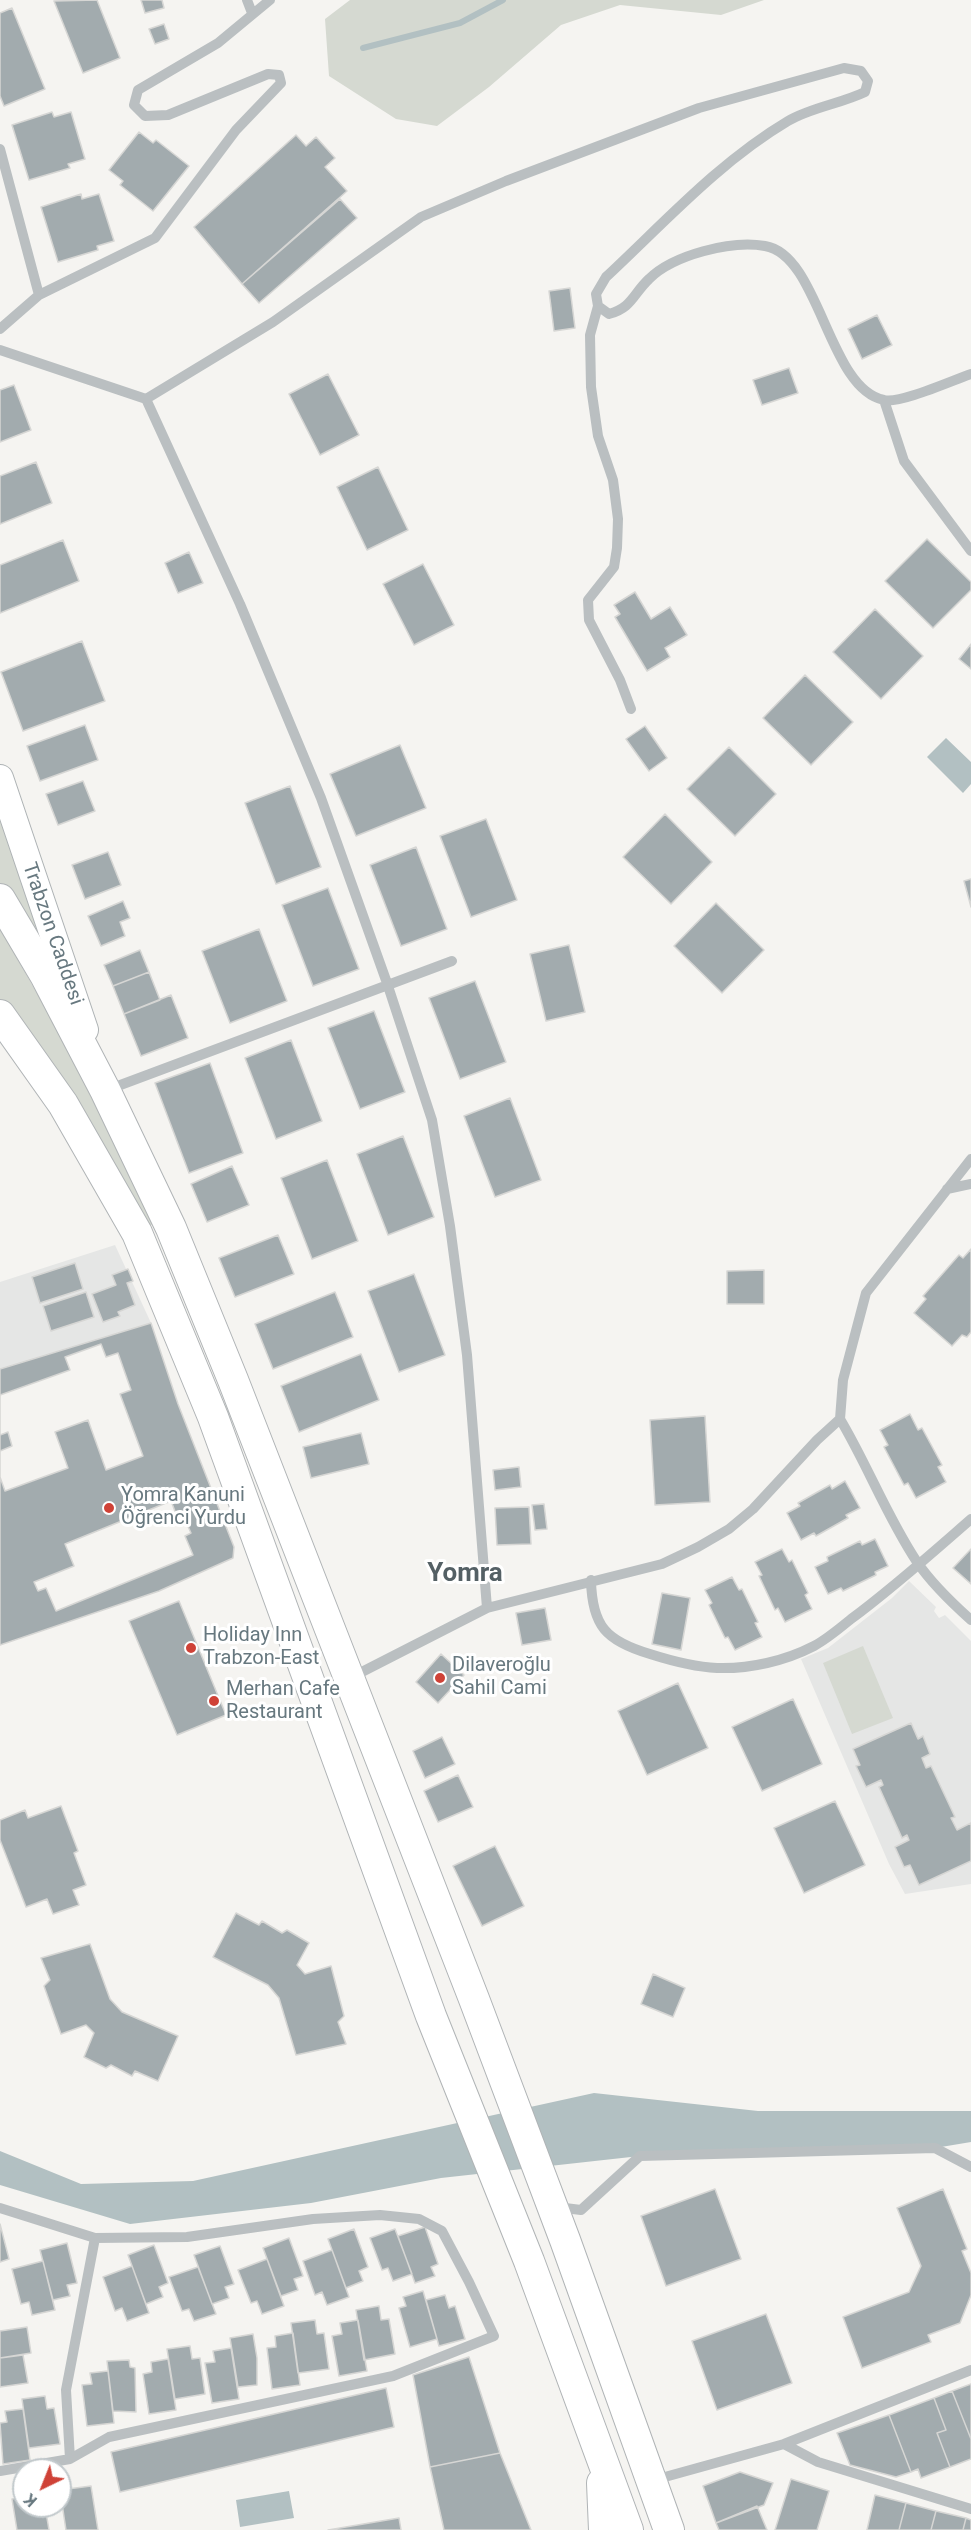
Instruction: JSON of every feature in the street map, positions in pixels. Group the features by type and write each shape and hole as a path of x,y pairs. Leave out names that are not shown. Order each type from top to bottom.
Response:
{"highway":[{"path":"0,899 45,975 105,1090 171,1228 234,1380 474,1999 565,2240 669,2530"},
{"path":"0,1015 63,1104 137,1233 213,1417 431,2016 529,2261 628,2530"},
{"path":"599,2450 604,2530"}],"main road":[{"name":"Trabzon Caddesi","path":"0,778 105,1090"}],"street":[{"path":"247,0 252,13"},
{"path":"0,329 39,295 154,238 236,130 281,83 279,75 268,74 168,115 145,116 134,105 138,90 218,43 270,0"},
{"path":"146,399 273,322 421,217 506,181 699,108 844,68 861,71 868,81 865,92 790,120 755,142 708,182 606,277 596,294 598,306 590,335 591,387 598,436 613,480 618,519 614,567 588,600 589,620 620,680 631,709"},
{"path":"0,149 39,295"},
{"path":"598,306 609,314 622,310 649,279 673,261 700,251 766,246 783,255 797,269 817,305 836,352 866,391 884,400 902,398 971,374"},
{"path":"0,350 146,399 240,604 312,776 387,983 432,1120 450,1226 467,1355 487,1608"},
{"path":"884,400 904,461 971,551"},
{"path":"105,1090 387,983 452,961"},
{"path":"971,1159 866,1293 843,1380 840,1419 918,1564 948,1599 971,1620"},
{"path":"947,1189 971,1185"},
{"path":"349,1678 487,1608 662,1564 729,1529 753,1509 817,1440 840,1419"},
{"path":"591,1580 592,1605 598,1624 614,1639 640,1651 688,1665 719,1668 765,1664 816,1645 971,1519"},
{"path":"549,2198 557,2208 581,2210 640,2156 935,2148 971,2167"},
{"path":"0,2208 95,2238 187,2237 324,2218 380,2215 419,2219 442,2230 470,2282 494,2336 393,2376 109,2437 72,2458"},
{"path":"70,2458 66,2390 95,2238"},
{"path":"652,2481 783,2444 971,2370"},
{"path":"783,2444 818,2462 971,2509"}],"shaded area":[{"path":"350,0 764,0 721,15 620,5 561,25 489,87 437,126 396,119 329,76 325,19"},
{"path":"946,738 971,762 971,784 963,793 927,757"},
{"path":"0,817 59,983 0,883"},
{"path":"0,928 102,1108 154,1224 144,1227 0,1008"},
{"path":"115,1245 151,1323 0,1369 0,1282"},
{"path":"909,1581 936,1607 934,1611 939,1618 945,1615 971,1641 971,1884 905,1894 889,1864 801,1659 828,1648 892,1598"},
{"path":"863,1646 893,1718 852,1734 823,1663"},
{"path":"594,2093 758,2111 971,2111 971,2142 935,2148 640,2156 441,2178 311,2203 130,2224 0,2185 0,2151 81,2184 193,2181"},
{"path":"289,2491 294,2518 240,2527 236,2500"}],"building":[{"path":"97,0 120,58 83,73 54,1"},
{"path":"141,0 162,0 164,8 145,13"},
{"path":"12,8 45,89 4,106 0,96 0,13"},
{"path":"164,24 169,39 155,44 149,29"},
{"path":"52,112 54,117 71,112 85,159 68,164 70,168 29,180 12,125"},
{"path":"139,132 153,143 156,140 189,166 153,211 120,185 123,181 109,170"},
{"path":"296,135 306,146 316,137 335,158 325,167 347,191 242,284 194,227"},
{"path":"81,194 82,199 99,194 114,241 97,246 98,250 58,262 41,207"},
{"path":"340,199 357,218 259,303 242,284"},
{"path":"570,288 575,328 554,331 549,291"},
{"path":"877,315 892,345 862,359 848,329"},
{"path":"789,368 798,393 762,405 753,380"},
{"path":"328,374 359,435 320,455 289,394"},
{"path":"14,385 31,430 0,442 0,390"},
{"path":"36,462 52,503 0,524 0,476"},
{"path":"378,467 408,530 367,550 337,487"},
{"path":"927,539 971,582 971,590 933,628 885,581"},
{"path":"63,540 79,581 0,613 0,565"},
{"path":"189,552 203,583 178,593 165,563"},
{"path":"423,564 454,625 414,645 383,584"},
{"path":"635,592 651,619 670,607 687,635 665,648 670,657 647,671 615,617 620,614 614,605"},
{"path":"875,609 923,656 881,699 833,652"},
{"path":"82,641 105,701 23,731 1,672"},
{"path":"971,644 971,669 959,659"},
{"path":"805,675 853,722 811,765 763,718"},
{"path":"85,725 98,760 40,781 27,746"},
{"path":"645,726 667,758 649,771 626,739"},
{"path":"400,745 426,808 356,836 330,774"},
{"path":"729,747 776,794 735,836 687,789"},
{"path":"83,781 95,811 58,825 46,794"},
{"path":"290,786 321,867 276,884 245,803"},
{"path":"665,814 712,862 671,904 623,857"},
{"path":"486,819 517,900 471,917 440,836"},
{"path":"416,847 447,929 401,946 370,865"},
{"path":"108,852 121,885 85,899 72,865"},
{"path":"971,879 971,907 964,881"},
{"path":"328,888 359,969 313,986 282,905"},
{"path":"123,901 130,918 120,922 125,936 101,946 88,916"},
{"path":"716,903 764,950 722,993 674,946"},
{"path":"259,929 287,1001 230,1023 202,951"},
{"path":"569,945 585,1012 546,1021 530,954"},
{"path":"140,950 149,972 113,986 104,965"},
{"path":"149,972 160,1000 124,1014 113,986"},
{"path":"475,981 506,1062 460,1079 429,998"},
{"path":"171,995 188,1038 141,1056 124,1014"},
{"path":"374,1011 405,1092 360,1109 328,1028"},
{"path":"291,1040 322,1121 276,1139 245,1058"},
{"path":"210,1063 243,1153 189,1173 155,1083"},
{"path":"510,1098 541,1180 495,1197 464,1116"},
{"path":"403,1136 434,1217 388,1235 357,1154"},
{"path":"327,1160 358,1241 312,1259 281,1178"},
{"path":"232,1166 249,1205 207,1222 191,1184"},
{"path":"278,1235 294,1274 235,1297 219,1258"},
{"path":"971,1249 971,1332 967,1337 962,1335 952,1346 914,1313 926,1299 923,1296 959,1255 963,1258"},
{"path":"75,1263 83,1289 40,1303 32,1277"},
{"path":"128,1269 133,1281 127,1283 135,1305 118,1312 120,1316 103,1322 92,1294 116,1285 112,1275"},
{"path":"764,1270 764,1304 727,1304 727,1271"},
{"path":"414,1274 445,1355 399,1372 368,1291"},
{"path":"86,1292 94,1317 51,1331 43,1306"},
{"path":"335,1292 353,1337 273,1369 255,1324"},
{"name":"Yomra Kanuni Öğrenci Yurdu","path":"151,1323 178,1404 234,1547 233,1558 159,1591 0,1645 0,1369"},
{"path":"101,1344 106,1357 118,1353 131,1390 120,1394 143,1456 106,1470 88,1420 55,1432 68,1468 5,1491 0,1477 0,1451 12,1446 8,1432 0,1435 0,1395 70,1370 65,1357"},
{"path":"361,1354 379,1400 299,1432 281,1386"},
{"path":"910,1414 918,1430 922,1428 942,1465 938,1467 946,1482 916,1498 908,1483 904,1485 884,1447 888,1445 880,1430"},
{"path":"705,1416 710,1502 655,1505 650,1420"},
{"path":"361,1433 369,1464 311,1478 303,1447"},
{"path":"519,1467 521,1487 495,1490 493,1470"},
{"path":"845,1481 860,1508 846,1515 848,1518 816,1536 814,1533 801,1540 787,1513 800,1506 798,1503 830,1485 832,1489"},
{"path":"171,1501 180,1524 186,1522 191,1533 185,1536 193,1555 56,1611 46,1588 38,1591 34,1582 74,1566 65,1544"},
{"path":"544,1504 547,1529 535,1530 532,1505"},
{"path":"529,1507 531,1544 497,1545 495,1508"},
{"path":"875,1539 888,1566 875,1572 876,1575 843,1591 841,1588 828,1594 815,1567 828,1561 827,1557 860,1541 862,1545"},
{"path":"782,1549 789,1562 792,1560 808,1593 805,1595 812,1609 785,1622 778,1608 775,1610 755,1562"},
{"path":"971,1549 971,1584 953,1568"},
{"path":"732,1577 739,1590 742,1589 758,1622 755,1623 762,1637 735,1650 728,1637 725,1638 709,1605 712,1603 705,1590"},
{"path":"662,1593 690,1598 681,1650 652,1644"},
{"path":"179,1601 226,1715 177,1735 129,1621"},
{"path":"545,1608 551,1640 522,1645 516,1613"},
{"name":"Dilaveroğlu Sahil Cami","path":"441,1654 464,1675 438,1703 416,1682"},
{"path":"678,1683 708,1748 647,1775 618,1711"},
{"path":"793,1699 822,1764 762,1791 732,1727"},
{"path":"911,1723 918,1739 923,1736 930,1754 922,1758 926,1768 931,1766 955,1817 951,1818 957,1830 971,1823 971,1861 919,1885 910,1865 904,1867 895,1847 909,1840 907,1835 902,1838 879,1787 883,1785 881,1780 866,1787 856,1766 860,1765 853,1749"},
{"path":"442,1737 455,1764 425,1778 413,1751"},
{"path":"458,1775 473,1807 438,1822 424,1791"},
{"path":"835,1801 865,1865 804,1893 774,1828"},
{"path":"61,1806 78,1851 74,1853 86,1885 73,1890 79,1905 53,1914 47,1899 26,1907 0,1840 0,1820 25,1810 28,1818"},
{"path":"495,1846 524,1906 482,1926 453,1866"},
{"path":"236,1913 259,1925 262,1921 282,1933 287,1930 309,1943 297,1965 305,1974 331,1966 344,2016 338,2022 346,2044 296,2055 279,1998 268,1985 213,1957"},
{"path":"90,1944 110,1999 122,2012 178,2036 158,2081 135,2071 132,2076 111,2065 106,2068 84,2057 94,2033 86,2025 61,2034 44,1986 50,1980 41,1958"},
{"path":"653,1974 685,1988 673,2017 641,2004"},
{"path":"715,2189 741,2259 666,2286 641,2216"},
{"path":"943,2189 967,2249 962,2251 971,2273 971,2295 960,2323 928,2335 931,2342 862,2368 843,2317 909,2292 921,2266 897,2208"},
{"path":"0,2224 9,2259 0,2262"},
{"path":"425,2227 438,2264 431,2267 435,2276 415,2283 398,2236"},
{"path":"354,2229 368,2267 359,2271 363,2281 346,2288 328,2239"},
{"path":"395,2229 412,2274 393,2281 388,2268 382,2270 370,2238"},
{"path":"289,2238 303,2276 294,2279 298,2290 281,2296 263,2248"},
{"path":"67,2243 77,2283 67,2285 70,2296 53,2300 40,2250"},
{"path":"154,2245 168,2283 159,2287 163,2297 146,2304 128,2255"},
{"path":"220,2246 234,2284 225,2287 229,2298 212,2304 194,2255"},
{"path":"332,2250 349,2297 327,2305 322,2292 315,2295 303,2261"},
{"path":"267,2259 284,2306 262,2314 257,2301 251,2303 238,2270"},
{"path":"43,2261 55,2310 32,2315 29,2302 21,2304 12,2269"},
{"path":"132,2266 149,2313 127,2321 122,2308 115,2311 103,2277"},
{"path":"198,2267 216,2314 194,2321 189,2309 182,2311 169,2277"},
{"path":"423,2291 437,2339 410,2347 399,2308 406,2306 403,2297"},
{"path":"445,2295 449,2308 455,2306 465,2339 439,2346 426,2300"},
{"path":"379,2306 381,2320 389,2319 395,2354 364,2360 356,2310"},
{"path":"766,2314 792,2383 717,2410 692,2341"},
{"path":"315,2320 317,2334 324,2333 329,2369 298,2373 291,2323"},
{"path":"358,2320 367,2371 339,2376 332,2336 342,2334 340,2323"},
{"path":"27,2327 31,2353 0,2358 0,2331"},
{"path":"293,2333 300,2385 272,2389 267,2348 276,2347 275,2336"},
{"path":"253,2334 257,2358 257,2385 238,2387 230,2338"},
{"path":"190,2346 192,2359 200,2358 205,2394 175,2399 167,2349"},
{"path":"231,2348 239,2399 212,2403 205,2363 215,2362 213,2351"},
{"path":"23,2355 28,2383 0,2387 0,2358"},
{"path":"469,2357 500,2453 430,2467 413,2375"},
{"path":"168,2359 176,2410 149,2414 143,2374 152,2372 151,2362"},
{"path":"129,2360 130,2367 135,2368 136,2412 113,2411 107,2361"},
{"path":"108,2371 114,2423 87,2426 82,2385 92,2384 90,2373"},
{"path":"971,2384 971,2439 952,2391"},
{"path":"386,2388 394,2427 120,2492 111,2452"},
{"path":"952,2391 971,2439 971,2459 950,2467 937,2433 946,2430 934,2398"},
{"path":"45,2396 47,2409 54,2408 60,2444 29,2448 22,2399"},
{"path":"934,2398 946,2430 937,2433 950,2467 921,2478 918,2469 911,2472 889,2415"},
{"path":"23,2409 30,2458 12,2458 12,2463 3,2464 0,2423 7,2422 5,2411"},
{"path":"889,2415 911,2472 896,2477 850,2465 837,2433"},
{"path":"500,2453 531,2530 444,2530 430,2467"},
{"path":"740,2472 773,2483 764,2505 716,2523 703,2486"},
{"path":"791,2479 829,2491 817,2530 775,2530"},
{"path":"91,2486 98,2530 66,2530 64,2518 72,2518 72,2488"},
{"path":"875,2495 906,2503 899,2530 867,2530"},
{"path":"906,2503 936,2511 931,2530 899,2530"},
{"path":"757,2506 767,2530 719,2530 716,2523"},
{"path":"936,2511 966,2518 963,2530 931,2530"},
{"path":"15,2518 47,2518 49,2530 17,2530"},
{"path":"399,2518 401,2530 328,2530"},
{"path":"966,2518 971,2520 971,2530 963,2530"}],"waterway":[{"path":"363,48 460,23 503,0"}],"place":[{"name":"Yomra Kanuni Öğrenci Yurdu","path":"109,1508"},
{"name":"Holiday Inn Trabzon-East","path":"191,1648"},
{"name":"Dilaveroğlu Sahil Cami","path":"440,1678"},
{"name":"Merhan Cafe Restaurant","path":"214,1701"}],"district":[{"name":"Yomra","path":"465,1574"}]}
